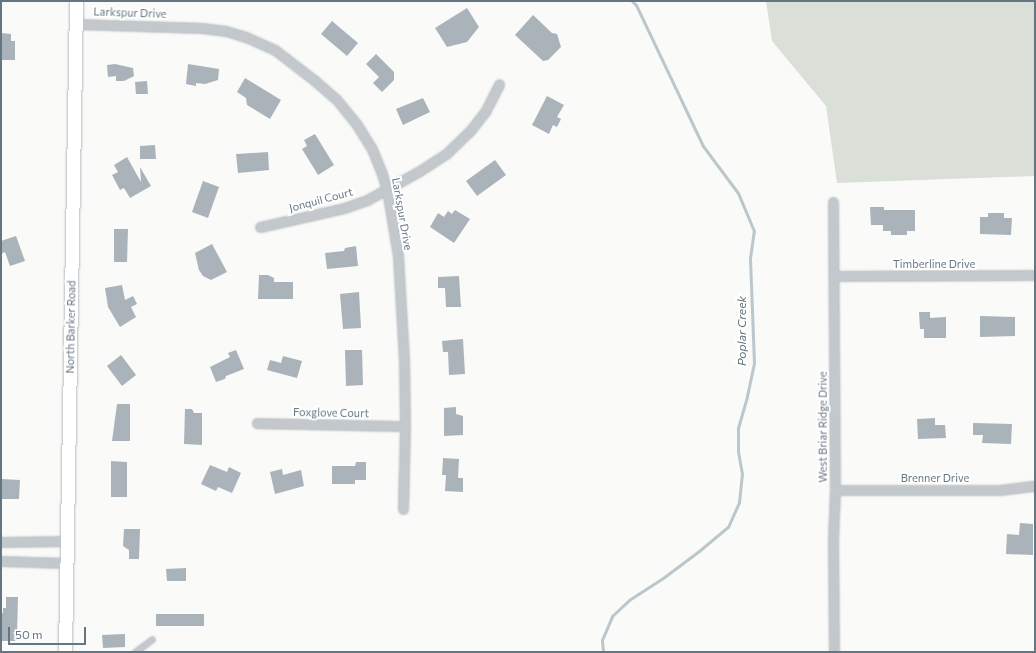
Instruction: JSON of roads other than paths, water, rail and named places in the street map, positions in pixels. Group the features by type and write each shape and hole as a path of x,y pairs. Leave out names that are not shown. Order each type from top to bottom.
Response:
{"main road":[{"name":"North Barker Road","path":"65,652 76,1"}],"street":[{"name":"Larkspur Drive","path":"76,24 202,28 226,31 246,37 275,50 314,80 337,100 348,113 372,149 387,190 398,256 404,361 405,426 403,509"},
{"name":"Jonquil Court","path":"260,227 344,208 387,190 418,172 447,153 470,131 485,112 499,84"},
{"name":"West Briar Ridge Drive","path":"833,202 835,490 833,547 834,652"},
{"name":"Timberline Drive","path":"834,276 1035,275"},
{"name":"Foxglove Court","path":"257,423 405,426"},
{"name":"Brenner Drive","path":"835,490 1000,490 1035,486"},
{"path":"1,542 66,541"},
{"path":"1,561 66,563"}],"lane":[{"path":"135,652 152,639"}],"waterway":[{"name":"Poplar Creek","path":"603,652 602,640 612,616 629,600 663,578 728,527 739,502 742,474 738,452 738,428 754,363 750,258 754,231 738,193 703,146 636,5 632,1"}]}
